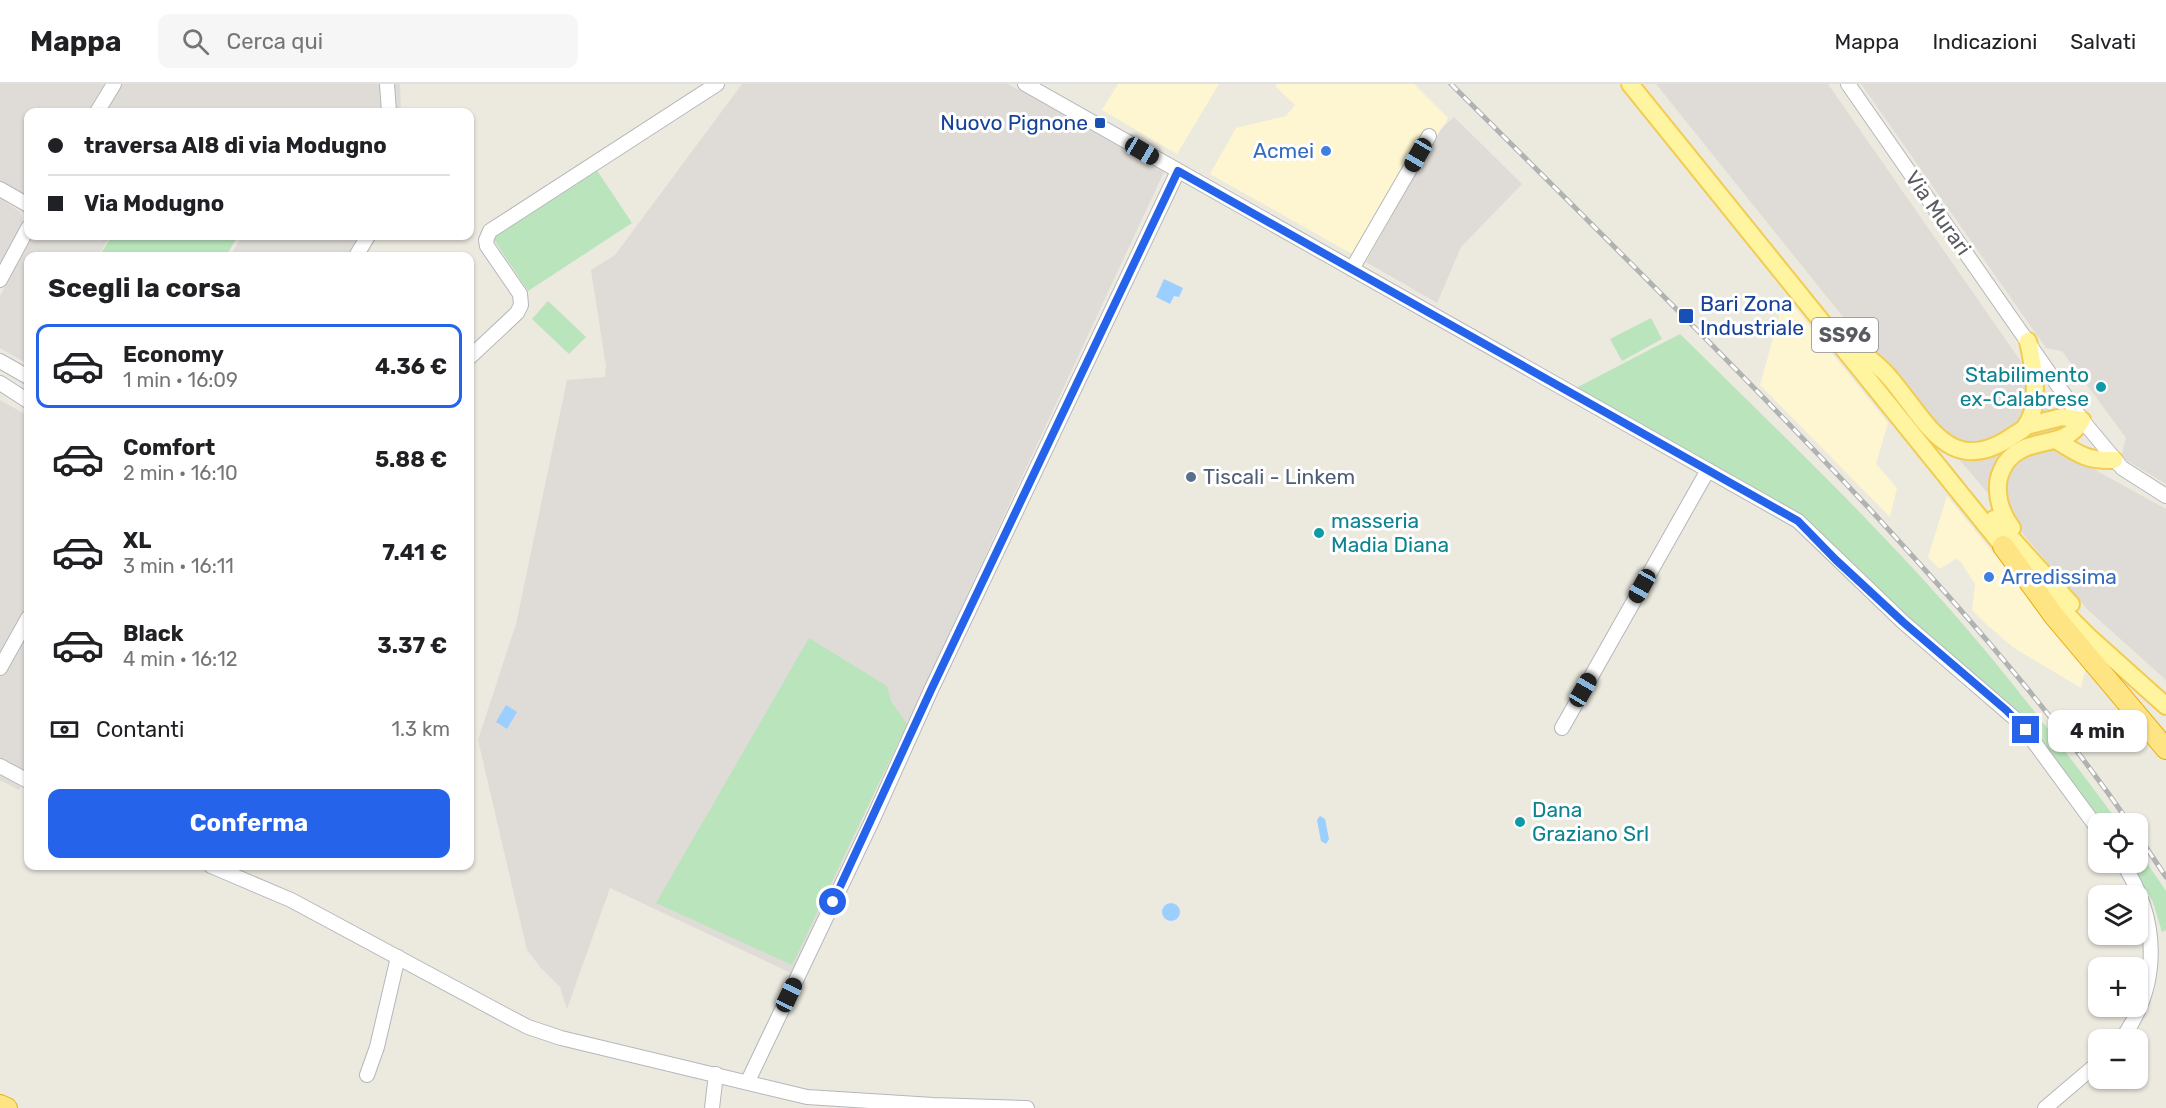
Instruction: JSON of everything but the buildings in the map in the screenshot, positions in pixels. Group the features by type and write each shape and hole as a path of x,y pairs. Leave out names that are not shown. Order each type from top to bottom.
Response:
{"highway":[{"path":"2003,546 2054,616 2166,749"},
{"path":"0,1105 7,1108"}],"main road":[{"name":"SS96","path":"1630,84 2003,546 2089,638 2166,706"},
{"name":"SS96","path":"1643,84 1979,500 2086,620 2166,692"},
{"path":"2026,426 2034,403 2034,371 2028,341"},
{"path":"1854,346 1887,375 1939,439 1951,447 1976,452 2011,437 2026,426 2062,417 2082,420 2077,430 2069,436 2034,444 2010,456 1998,479 1999,504 2010,526 2051,583"},
{"path":"2056,440 2095,461 2114,460"}],"street":[{"path":"99,108 114,84"},
{"path":"387,84 389,108"},
{"path":"474,353 517,313 521,305 520,294 487,246 486,240 490,231 717,84"},
{"path":"1025,84 1798,521 1903,622 2006,710 2026,730 2088,815"},
{"name":"Via Murari","path":"1848,84 2082,420 2114,460 2135,478 2166,496"},
{"path":"1352,269 1429,136"},
{"path":"748,1082 872,821 936,679 1178,171"},
{"path":"0,189 24,203"},
{"path":"0,280 24,235"},
{"path":"0,361 24,375"},
{"path":"13,369 1,387 24,399"},
{"path":"1562,728 1708,470"},
{"path":"0,668 24,625"},
{"path":"0,766 24,779"},
{"path":"220,870 291,900 528,1027 591,1046 748,1082 807,1102 1027,1108"},
{"path":"2128,873 2143,902 2151,947 2149,973 2143,998 2128,1029"},
{"path":"367,1075 377,1047 398,957"},
{"path":"2045,1108 2088,1071"},
{"path":"712,1108 716,1074"}],"shaded area":[{"path":"0,84 104,84 90,108 24,108 24,196 0,182"},
{"path":"121,84 400,84 401,108 106,108"},
{"name":"Nuovo Pignone","path":"742,84 1008,84 1164,172 791,973 610,888 567,1009 560,987 527,950 478,740 516,624 567,380 605,377 606,366 591,270 615,255"},
{"path":"1118,84 1219,84 1177,154 1102,110"},
{"name":"Acmei","path":"1277,84 1414,84 1448,118 1366,262 1210,174 1236,128 1286,116 1295,105 1275,86"},
{"path":"1656,84 1828,84 2097,471 2166,509 2166,680 2088,610 1933,429"},
{"path":"1861,84 2166,84 2166,484 2121,457 2126,438 2062,351 2046,348"},
{"path":"1454,117 1522,184 1461,247 1437,303 1366,262 1441,129"},
{"path":"0,198 20,212 23,222 0,265"},
{"path":"31,240 108,240 100,252 24,252"},
{"path":"240,240 376,240 368,252 232,252"},
{"path":"24,252 24,362 0,348 0,296"},
{"path":"1785,295 1888,423 1876,464 1897,488 1890,517 1760,385"},
{"path":"0,400 24,414 24,779 19,790 0,780"},
{"path":"1947,496 2086,667 2081,688 2014,648 1972,610 1975,584 1960,561 1956,559 1939,569 1928,557"}],"green space":[{"path":"596,169 632,223 528,291 492,237"},
{"path":"109,240 236,240 228,252 102,252"},
{"path":"548,301 586,337 569,354 532,319"},
{"path":"1651,318 1662,339 1622,361 1610,339"},
{"path":"1680,334 1849,502 1947,606 2035,713 2111,813 2096,813 2030,724 1879,592 1802,516 1574,389"},
{"path":"809,638 887,686 891,701 907,724 792,965 656,903"},
{"path":"2148,865 2166,891 2166,930 2162,932 2148,893 2148,885 2143,885 2137,873 2148,873"}],"water":[{"path":"1164,279 1183,288 1179,297 1174,296 1170,304 1156,297"},
{"path":"506,705 517,712 507,729 496,722"},
{"path":"1320,816 1325,819 1329,839 1326,844 1321,841 1317,820"},
{"path":"1171,903 1177,906 1180,912 1177,918 1171,921 1165,918 1162,912 1165,906"}],"railway":[{"path":"1451,84 1712,345 1866,505 2003,660 2068,740 2122,813"},
{"path":"2148,850 2166,877"}],"place":[{"name":"Nuovo Pignone","path":"1100,123"},
{"name":"Acmei","path":"1326,151"},
{"name":"Bari Zona Industriale","path":"1686,316"},
{"name":"Stabilimento ex-Calabrese","path":"2101,387"},
{"name":"Tiscali - Linkem","path":"1191,477"},
{"name":"masseria Madia Diana","path":"1319,533"},
{"name":"Arredissima","path":"1989,577"},
{"name":"Dana Graziano Srl","path":"1520,822"}],"route":[{"path":"833,902 931,690 1178,171 1798,521 1903,622 2006,710 2026,730"}]}
